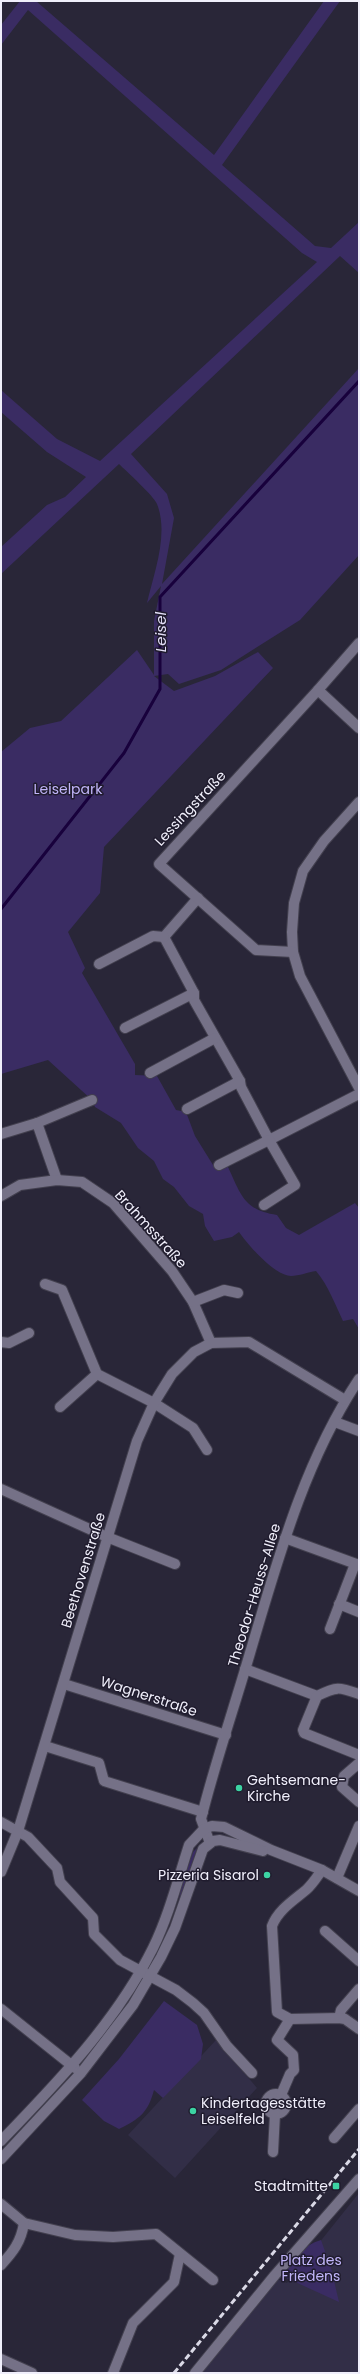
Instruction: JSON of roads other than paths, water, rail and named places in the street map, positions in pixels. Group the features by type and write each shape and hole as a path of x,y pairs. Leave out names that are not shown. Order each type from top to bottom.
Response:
{"street":[{"path":"359,642 318,690 359,728"},
{"name":"Lessingstraße","path":"293,952 256,950 158,864 318,690"},
{"path":"359,802 324,841 303,871 294,902 293,952 300,976 359,1088"},
{"path":"99,964 153,936 164,936 198,898"},
{"path":"164,936 194,993 194,1000 240,1081 241,1087 269,1140 295,1185 264,1205"},
{"path":"125,1028 194,993"},
{"path":"150,1074 215,1038"},
{"path":"187,1110 240,1081"},
{"path":"219,1165 359,1094"},
{"path":"1,1134 37,1123 92,1100"},
{"path":"37,1123 56,1180"},
{"name":"Brahmsstraße","path":"1,1196 20,1185 56,1180 82,1182 113,1203 172,1271 193,1302 211,1343"},
{"path":"45,1284 62,1290 97,1374 154,1403 194,1428 207,1450"},
{"path":"193,1302 224,1290 238,1293"},
{"path":"1,1342 9,1343 29,1333"},
{"name":"Beethovenstraße","path":"1,1872 18,1831 45,1746 137,1441 154,1403 172,1374 194,1352 211,1343 249,1342 345,1400"},
{"path":"60,1407 97,1374"},
{"name":"Theodor-Heuss-Allee","path":"210,1843 201,1819 202,1812 285,1538 306,1479 345,1400 359,1379"},
{"path":"335,1422 359,1431"},
{"path":"1,1488 107,1537 175,1564"},
{"path":"285,1538 357,1564 339,1604 330,1629"},
{"path":"339,1604 359,1612"},
{"path":"246,1669 317,1696"},
{"name":"Wagnerstraße","path":"64,1684 226,1735"},
{"path":"359,1694 334,1687 317,1696 303,1730 304,1733 359,1755"},
{"path":"45,1746 99,1763 104,1781 202,1812"},
{"path":"359,1763 344,1776 342,1787 359,1802"},
{"path":"1,1822 28,1837 57,1868 60,1882 93,1918 94,1934 120,1960 176,1990 204,2013 227,2046 252,2073"},
{"path":"1,2141 71,2064 103,2025 140,1970 163,1924 189,1845 204,1829 212,1826 224,1827 271,1850 322,1870 359,1891"},
{"path":"338,1878 359,1826"},
{"path":"1,2159 81,2073 120,2024 150,1976 175,1928 202,1853 210,1843 220,1840 261,1851 271,1850"},
{"path":"322,1870 307,1889 296,1896 278,1916 272,1926 277,2012 293,2019 345,2019 359,2030"},
{"path":"325,1931 359,1961"},
{"path":"339,2018 341,2010 359,1989"},
{"path":"1,2009 81,2073"},
{"path":"281,2095 290,2074 294,2070 293,2055 277,2040 293,2019"},
{"path":"274,2094 281,2095 286,2102 285,2107 281,2112 275,2114 267,2109 267,2099 274,2094"},
{"path":"334,2138 359,2109"},
{"path":"273,2152 275,2114"},
{"path":"195,2373 279,2269 359,2179"},
{"path":"1,2204 24,2223 75,2235 113,2236 156,2234 213,2280"},
{"path":"1,2265 15,2249 22,2238 24,2223"},
{"path":"113,2373 133,2323 174,2282 180,2254"},
{"path":"1,2359 32,2373"}],"waterway":[{"name":"Leisel","path":"1,909 124,753 160,689 160,597 359,381"}],"railway":[{"path":"174,2373 359,2149"}],"place":[{"name":"Gehtsemane- Kirche","path":"239,1788"},
{"name":"Pizzeria Sisarol","path":"267,1875"},
{"name":"Kindertagesstätte Leiselfeld","path":"193,2111"},
{"name":"Stadtmitte","path":"336,2186"}],"park label":[{"name":"Leiselpark","path":"68,789"},
{"name":"Platz des Friedens","path":"311,2268"}]}
